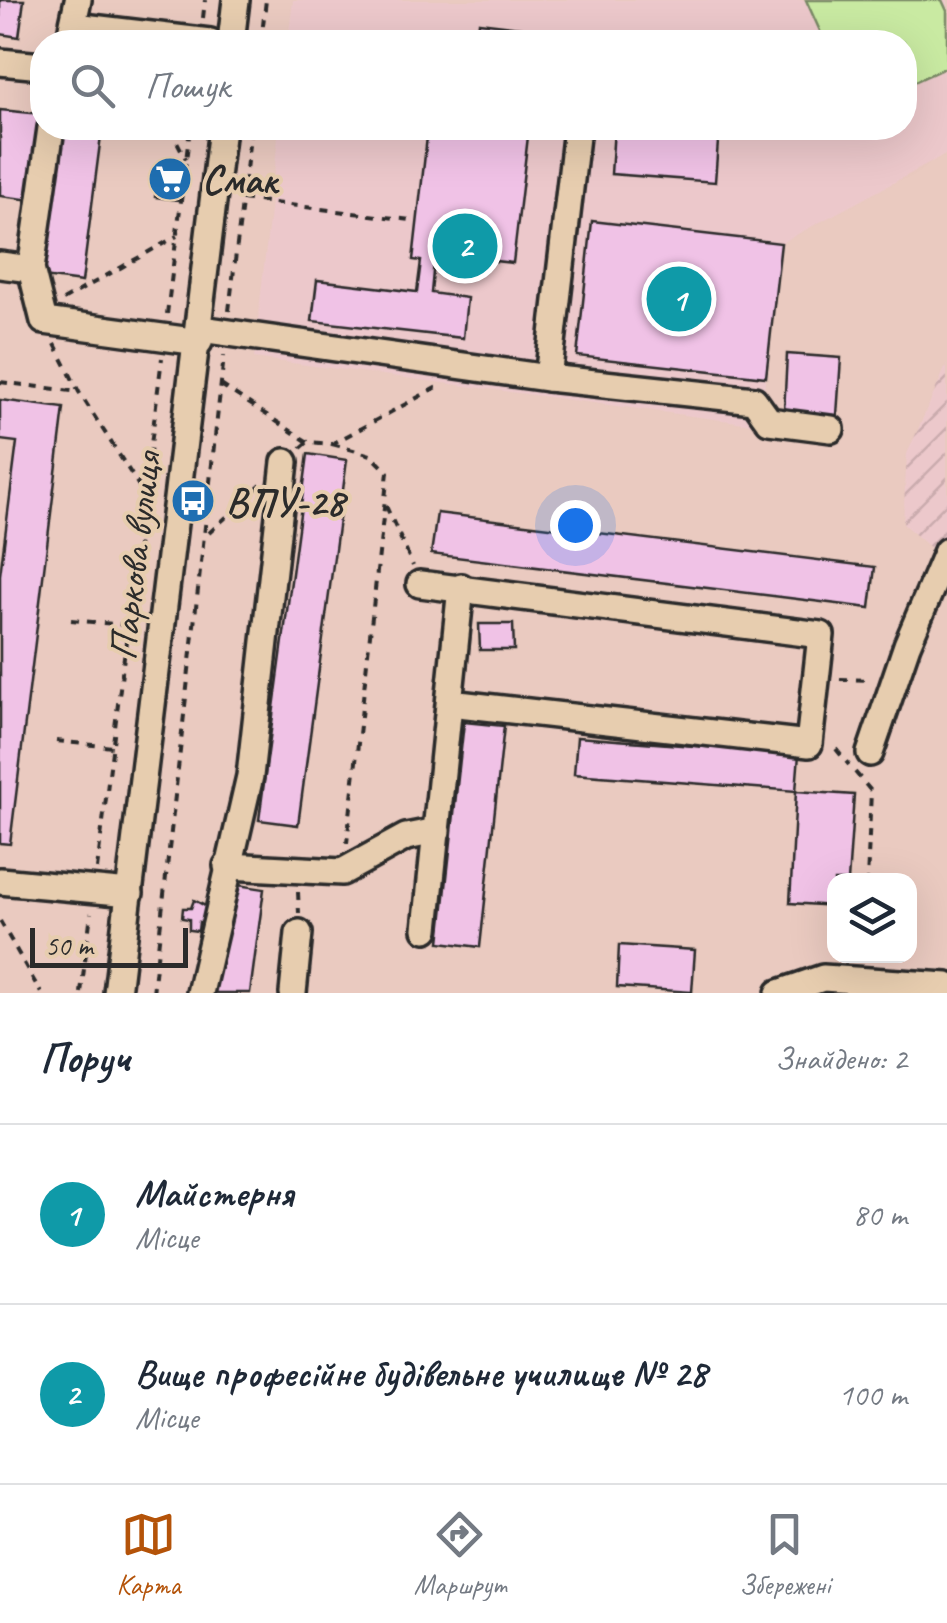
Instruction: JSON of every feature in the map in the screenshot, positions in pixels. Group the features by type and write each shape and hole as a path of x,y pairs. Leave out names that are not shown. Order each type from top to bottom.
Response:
{"street":[{"path":"232,30 236,0"},
{"path":"74,23 124,30"},
{"path":"0,62 30,65"},
{"path":"48,140 31,270 43,317 164,337 209,334 469,370 754,400 769,421 831,429"},
{"name":"Паркова вулиця","path":"117,993 209,334 221,140"},
{"path":"548,378 575,140"},
{"path":"0,265 31,270"},
{"path":"200,993 226,866 250,776 286,462"},
{"path":"870,753 907,645 946,557"},
{"path":"420,584 821,635 809,744 450,702"},
{"path":"426,929 461,587"},
{"path":"226,866 342,872 406,836 438,831"},
{"path":"0,880 130,893"},
{"path":"294,993 300,933"},
{"path":"779,993 823,978 947,986"}],"path":[{"path":"262,30 266,0"},
{"path":"176,140 186,159"},
{"path":"81,993 188,140"},
{"path":"153,993 221,385 209,334 242,200 250,140"},
{"path":"242,200 410,220"},
{"path":"144,494 79,392 43,317 177,236"},
{"path":"332,444 469,370"},
{"path":"0,382 79,392"},
{"path":"221,385 308,442 371,454 388,472 342,872"},
{"path":"207,534 308,442"},
{"path":"385,503 420,584"},
{"path":"71,620 128,626"},
{"path":"816,678 879,680"},
{"path":"810,733 836,749 871,792 867,873"},
{"path":"56,742 112,748"},
{"path":"836,749 870,753"},
{"path":"297,868 300,933"},
{"path":"0,921 41,993"}],"shaded area":[{"path":"293,0 947,0 947,154 781,243 760,425 254,358 278,140 917,140 917,30 289,30"},
{"path":"947,364 944,559 903,524 907,454"}],"green space":[{"path":"806,0 942,0 947,11 947,67 917,81 917,30 820,30"}],"building":[{"path":"0,0 24,0 19,37 0,34"},
{"path":"479,22 521,27 520,30 478,30"},
{"path":"0,110 30,113 30,140 41,140 40,201 0,196"},
{"path":"60,140 100,140 82,282 43,277"},
{"path":"427,140 528,140 513,263 477,259 476,267 434,262 431,293 467,298 463,338 312,321 317,280 417,292 421,261 413,260"},
{"path":"613,140 718,140 715,182 611,174"},
{"name":"Смак","path":"159,168 183,171 179,200 155,197"},
{"path":"592,221 781,243 766,377 577,356"},
{"path":"787,354 841,358 837,415 784,412"},
{"path":"0,400 64,408 10,844 0,843 0,575 17,442 0,440"},
{"path":"308,454 347,460 298,825 259,820"},
{"path":"437,513 875,567 870,608 431,554"},
{"path":"479,624 513,624 514,650 480,650"},
{"path":"464,722 504,726 480,947 440,942"},
{"path":"577,737 799,754 796,791 574,774"},
{"path":"796,791 854,795 849,873 827,873 827,906 790,903"},
{"path":"225,883 264,889 250,993 211,993"},
{"path":"194,900 207,907 205,923 199,922 198,931 189,930 189,919 182,918 183,908 191,908"},
{"path":"619,945 695,950 692,992 617,987"}],"place":[{"name":"Смак","path":"170,179"},
{"name":"Вище професійне будівельне училище № 28","path":"465,246"},
{"name":"Майстерня","path":"679,299"},
{"name":"ВПУ-28","path":"193,501"}]}
